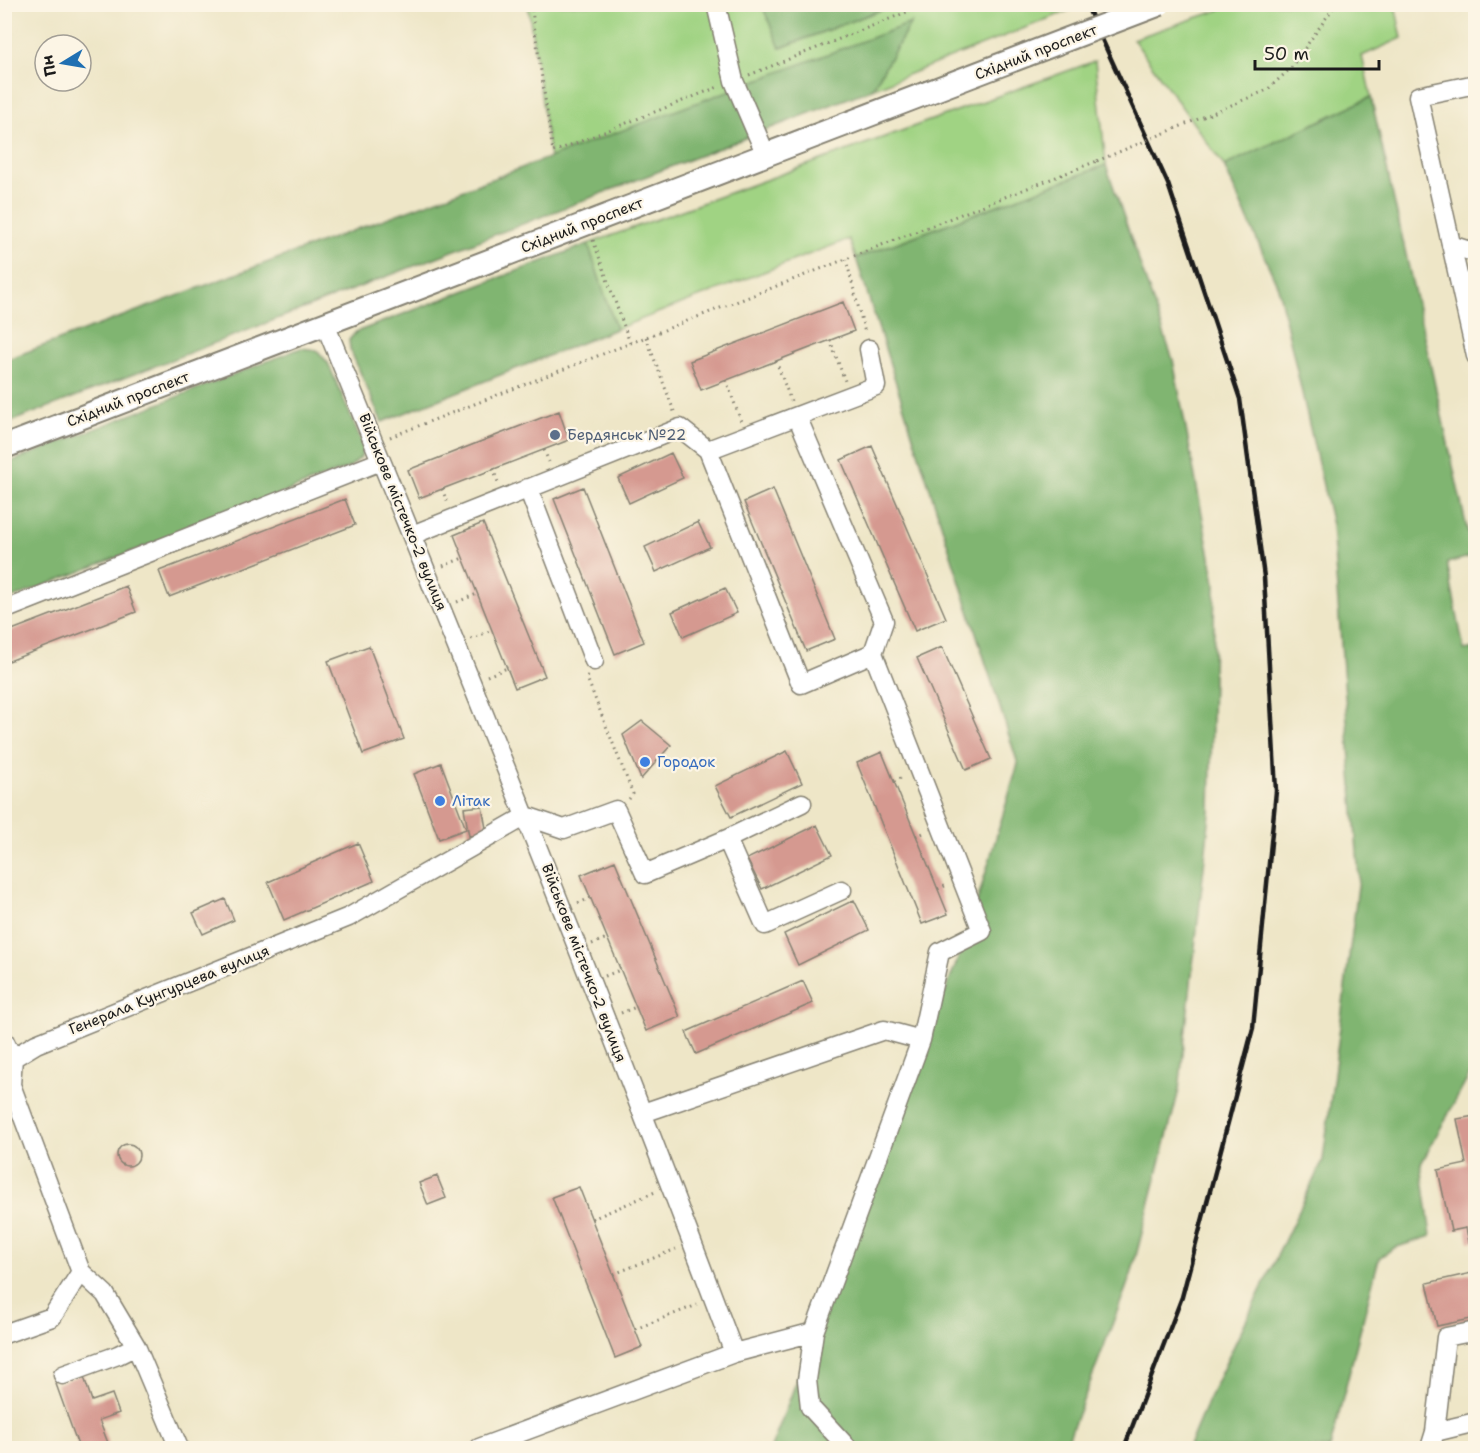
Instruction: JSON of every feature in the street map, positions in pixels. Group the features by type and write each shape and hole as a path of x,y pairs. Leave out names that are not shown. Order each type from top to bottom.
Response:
{"main road":[{"name":"Східний проспект","path":"4,447 1160,4"}],"street":[{"path":"716,4 734,81 766,155"},
{"path":"1476,84 1418,96 1476,356"},
{"path":"1451,245 1476,253"},
{"name":"Військове містечко-2 вулиця","path":"325,324 526,816 643,1113 734,1353"},
{"path":"708,450 876,386 869,349"},
{"path":"797,416 884,621 873,653 982,931 940,952 921,1040 814,1332 807,1380 810,1407 848,1449"},
{"path":"412,535 680,428 708,450 801,684 873,653"},
{"path":"4,610 381,461"},
{"path":"528,489 594,661"},
{"path":"526,816 564,829 616,810 645,874 727,839 801,803"},
{"name":"Генерала Кунгурцева вулиця","path":"13,1058 36,1044 349,917 526,816"},
{"path":"727,839 765,925 842,890"},
{"path":"643,1113 884,1030 921,1040"},
{"path":"4,1040 13,1058 11,1085 81,1272 105,1294 135,1346 179,1449"},
{"path":"4,1334 52,1317 81,1272"},
{"path":"1476,1331 1446,1337 1432,1440 1476,1422"},
{"path":"479,1449 734,1353 814,1332"},
{"path":"63,1376 135,1346"}],"path":[{"path":"531,4 554,152 927,4"},
{"path":"897,4 900,15"},
{"path":"374,443 1097,161 1267,90 1290,69 1336,4"},
{"path":"587,224 630,343"},
{"path":"846,259 869,349"},
{"path":"646,337 680,428"},
{"path":"830,340 851,396"},
{"path":"776,361 797,416"},
{"path":"726,380 746,435"},
{"path":"428,572 463,558"},
{"path":"442,608 477,594"},
{"path":"457,644 492,630"},
{"path":"594,661 587,678 633,794 616,810"},
{"path":"472,682 507,668"},
{"path":"592,1219 670,1185"},
{"path":"614,1274 692,1243"},
{"path":"635,1329 713,1299"}],"green space":[{"path":"1070,4 1075,8 872,89 910,24 550,158 528,5 762,5 781,48 894,5"},
{"path":"1237,4 1395,5 1402,38 1362,56 1371,97 1224,166 1133,39"},
{"path":"762,5 894,5 780,48"},
{"path":"911,23 872,89 5,424 5,360"},
{"path":"1095,61 1106,165 856,258 849,239 616,329 588,244"},
{"path":"1371,97 1473,556 1447,563 1464,650 1475,648 1475,1065 1421,1164 1431,1236 1394,1248 1379,1258 1330,1448 1188,1448 1208,1400 1323,1160 1359,878 1332,525 1278,287 1224,166"},
{"path":"1106,165 1173,360 1215,583 1210,813 1179,1090 1131,1275 1065,1448 771,1448 968,932 1018,764 856,258"},
{"path":"588,244 616,329 382,422 350,349 349,340 356,332"},
{"path":"301,348 317,350 328,363 364,447 361,457 350,467 5,601 5,464"}],"building":[{"path":"843,302 854,331 701,390 690,361"},
{"path":"559,411 569,440 419,498 408,470"},
{"path":"872,446 946,618 915,631 841,460"},
{"path":"671,453 683,478 629,503 618,478"},
{"path":"583,487 644,642 615,654 554,499"},
{"path":"773,489 835,639 806,651 744,502"},
{"path":"345,499 355,525 169,597 159,571"},
{"path":"698,522 710,547 656,572 645,547"},
{"path":"483,523 545,676 515,688 454,535"},
{"path":"126,586 136,612 4,663 4,633"},
{"path":"725,588 737,613 683,637 672,612"},
{"path":"369,646 404,739 363,754 328,661"},
{"path":"942,647 991,759 966,770 917,658"},
{"name":"Городок","path":"642,721 671,745 641,779 623,735"},
{"path":"787,751 802,783 731,817 715,786"},
{"path":"882,752 948,914 922,924 857,763"},
{"name":"Літак","path":"441,763 466,829 439,839 414,774"},
{"path":"482,806 487,834 469,836 464,808"},
{"path":"817,825 832,855 762,889 747,859"},
{"path":"358,843 374,881 284,920 268,882"},
{"path":"615,861 680,1017 646,1031 581,875"},
{"path":"225,899 234,920 203,934 193,913"},
{"path":"854,900 869,930 798,965 784,934"},
{"path":"803,981 813,1003 696,1054 686,1032"},
{"path":"1475,1116 1476,1241 1469,1242 1466,1228 1451,1231 1438,1170 1466,1164 1457,1119"},
{"path":"128,1144 136,1147 139,1155 136,1163 128,1166 120,1163 117,1155 120,1147"},
{"path":"437,1176 446,1198 428,1205 419,1183"},
{"path":"579,1187 642,1347 615,1358 552,1197"},
{"path":"1476,1272 1476,1318 1437,1326 1427,1283"},
{"path":"83,1374 92,1401 112,1394 119,1413 99,1420 110,1448 79,1448 56,1384"}],"railway":[{"path":"1086,4 1168,184 1240,399 1264,577 1276,791 1253,1028 1182,1297 1124,1448"}],"place":[{"name":"Бердянськ №22","path":"555,435"},
{"name":"Городок","path":"645,762"},
{"name":"Літак","path":"440,801"}]}
